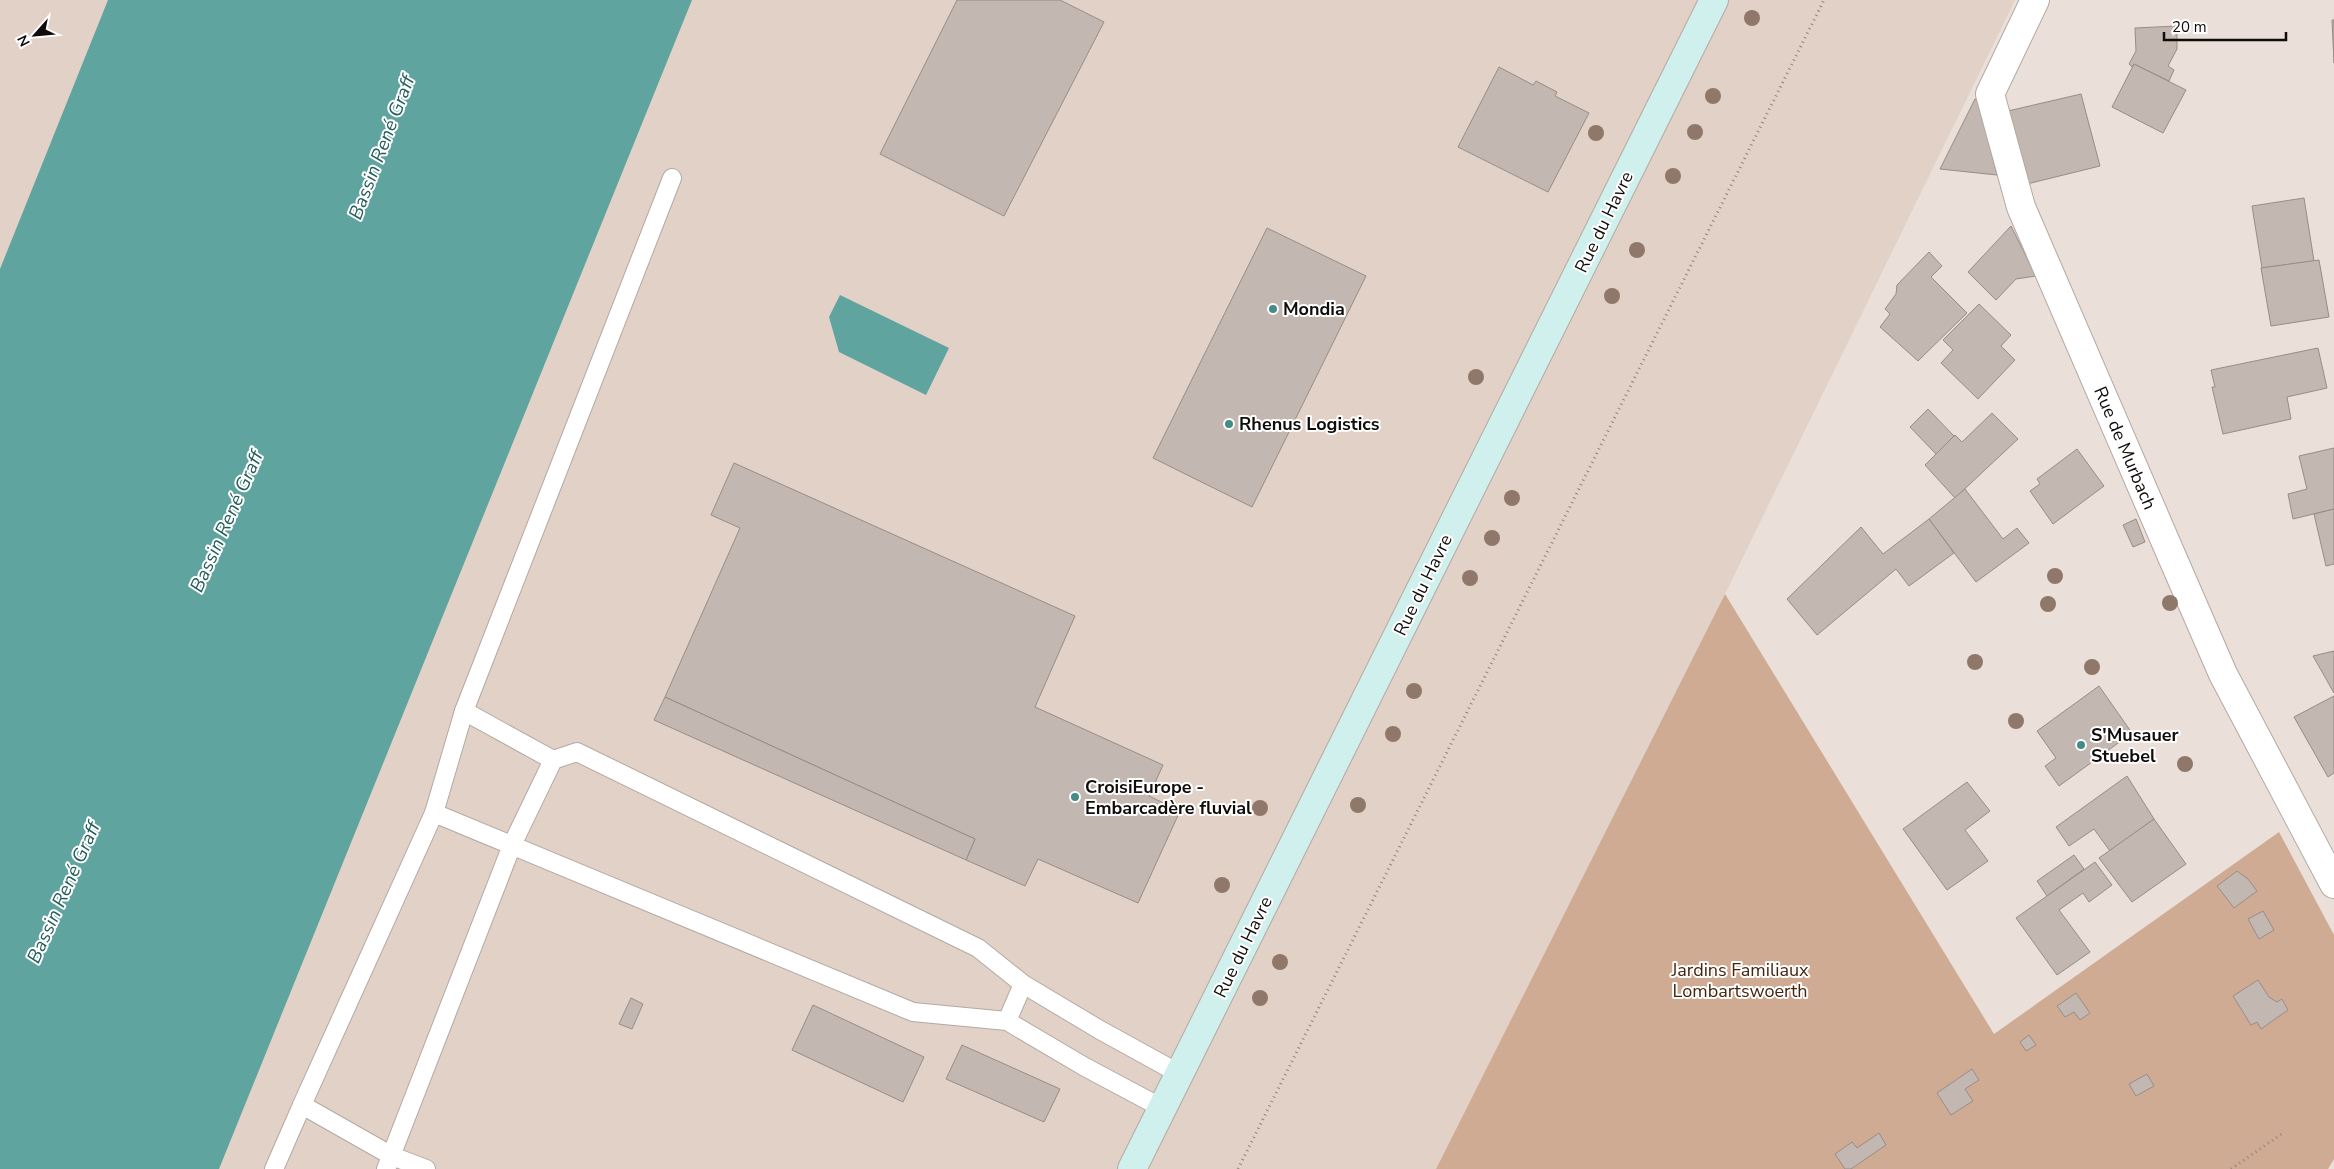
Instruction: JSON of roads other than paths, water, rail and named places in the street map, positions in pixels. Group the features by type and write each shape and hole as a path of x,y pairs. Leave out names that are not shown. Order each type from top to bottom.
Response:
{"main road":[{"name":"Rue du Havre","path":"1132,1169 1714,0"}],"street":[{"name":"Rue de Murbach","path":"2035,0 1990,94 2021,207 2223,674 2334,884"}],"lane":[{"path":"274,1169 434,813 464,712 672,178"},
{"path":"464,712 552,760 577,752 978,948 1023,984 1100,1030 1180,1074"},
{"path":"389,1162 512,844 552,760"},
{"path":"434,813 913,1012 1007,1021 1085,1067 1162,1108"},
{"path":"1007,1021 1023,984"},
{"path":"302,1104 389,1162 426,1169"}],"water":[{"name":"Bassin René Graff","path":"108,0 692,0 219,1169 0,1169 0,269"},
{"path":"840,295 949,348 926,395 839,352 829,317"}],"place":[{"name":"Mondia","path":"1273,309"},
{"name":"Rhenus Logistics","path":"1229,424"},
{"name":"S'Musauer Stuebel","path":"2081,745"},
{"name":"CroisiEurope - Embarcadère fluvial","path":"1075,797"}],"park label":[{"name":"Jardins Familiaux Lombartswoerth","path":"1740,980"}]}
